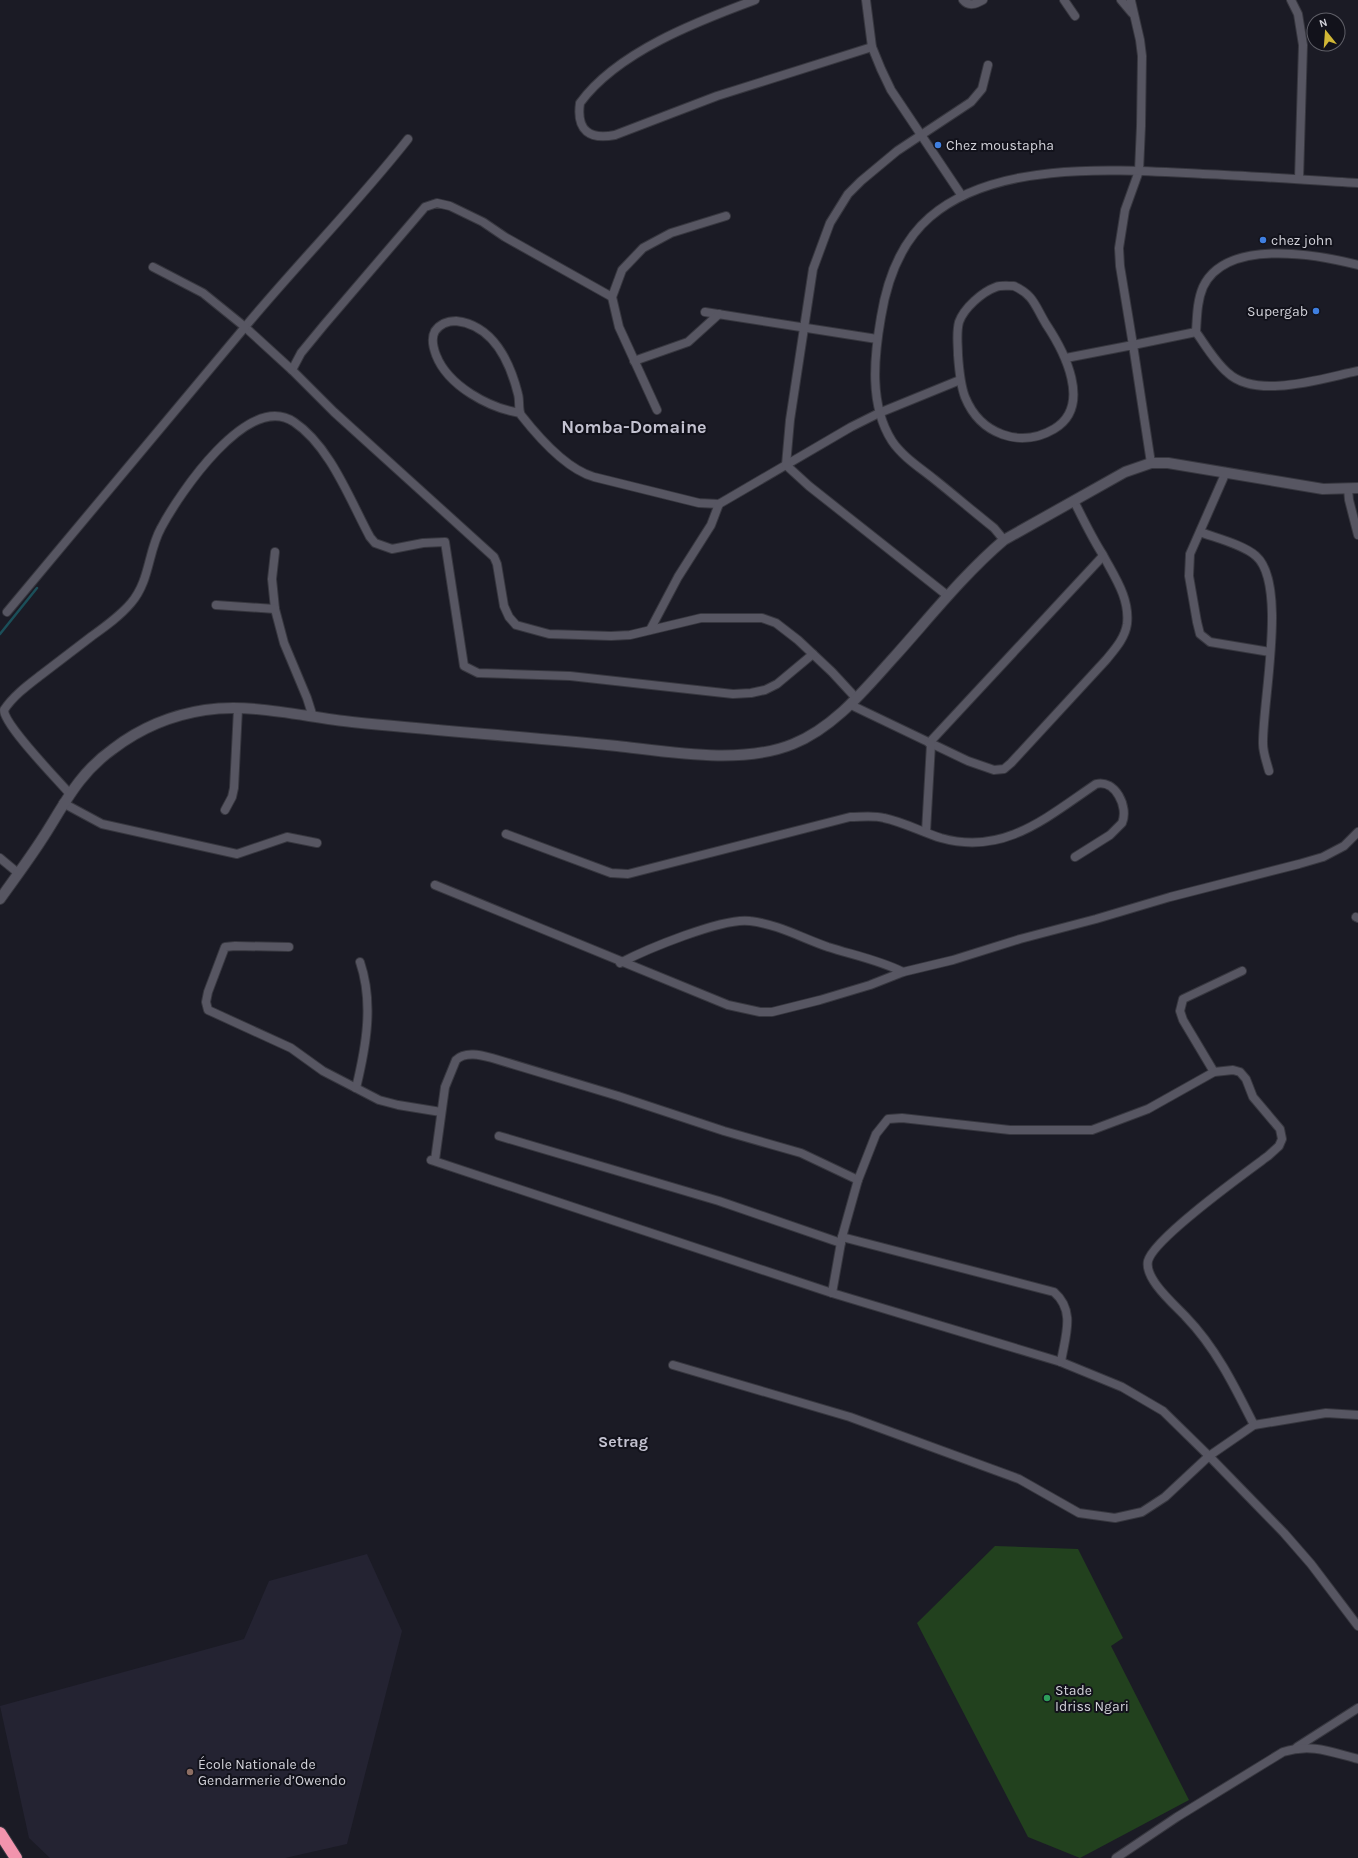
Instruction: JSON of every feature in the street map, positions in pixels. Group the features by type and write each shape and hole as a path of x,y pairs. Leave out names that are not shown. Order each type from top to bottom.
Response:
{"highway":[{"path":"0,1833 16,1858"}],"street":[{"path":"755,0 680,29 619,67 598,84 580,103 580,124 586,132 594,136 605,137 615,135 717,96 872,47"},
{"path":"866,0 872,47 891,90 962,196"},
{"path":"963,0 966,4 972,5 983,0"},
{"path":"1064,0 1075,16"},
{"path":"1121,0 1132,13"},
{"path":"1291,0 1298,14 1304,45 1298,179"},
{"path":"1131,1 1132,13 1140,40 1142,56 1139,171 1125,210 1119,248 1120,266 1151,463"},
{"path":"786,465 790,420 813,269 830,223 840,206 861,180 897,151 971,102 982,89 988,65"},
{"path":"7,612 283,281 370,187 408,139"},
{"path":"1004,540 994,528 906,457 893,442 884,428 879,413 875,367 877,339 887,291 894,268 904,248 916,230 931,216 962,196 1005,182 1038,174 1099,170 1139,171 1358,183"},
{"path":"292,370 302,353 324,325 425,207 432,203 443,203 483,222 505,237 612,297"},
{"path":"657,410 619,327 612,297 622,270 643,248 670,233 726,216"},
{"path":"1358,265 1317,255 1262,253 1226,263 1211,276 1204,286 1199,298 1196,332 1220,366 1228,374 1238,381 1250,385 1280,385 1358,371"},
{"path":"153,267 203,293 245,327 292,370 334,412 494,557 497,564 504,606 509,617 516,625 549,634 611,636 630,635 701,618 762,618 776,623 813,654 854,701 930,744 968,761 994,770 1004,769 1059,712 1106,660 1124,634 1127,624 1126,605 1116,579 1074,501"},
{"path":"1014,286 1027,292 1060,345 1066,358 1071,372 1073,399 1068,415 1058,427 1044,435 1028,439 1011,438 984,424 973,412 965,397 960,380 957,338 960,322 969,307 977,299 996,287 1014,286"},
{"path":"705,312 877,339"},
{"path":"634,361 688,342 719,314"},
{"path":"520,413 518,396 507,362 495,342 480,329 464,322 451,321 437,328 433,334 432,341 436,355 445,371 457,383 494,406 520,413 564,461 582,474 699,504 719,504 834,436 879,413 960,380"},
{"path":"1066,358 1196,332"},
{"path":"69,793 16,732 5,717 4,710 26,686 111,622 132,602 146,575 154,543 160,528 199,473 232,436 252,422 270,417 279,416 292,421 317,444 339,478 370,537 375,543 392,549 424,543 445,542 464,666 478,673 570,676 683,690 733,694 765,690 776,684 813,654"},
{"path":"0,899 42,840 69,793 94,764 111,750 143,730 186,714 205,710 238,709 645,749 742,755 775,750 804,739 831,721 854,701 948,596 989,552 1004,540 1125,472 1151,463 1168,463 1323,489 1353,488 1349,500 1358,535"},
{"path":"786,465 809,486 948,596"},
{"path":"1226,472 1190,554 1189,576 1192,603 1200,634 1210,642 1218,645 1270,652"},
{"path":"650,630 678,577 710,525 719,504"},
{"path":"1200,532 1248,550 1257,556 1263,566 1269,583 1271,605 1270,652 1263,746 1269,771"},
{"path":"275,552 272,579 275,609 284,644 307,698 313,717"},
{"path":"926,832 930,744 1103,556"},
{"path":"216,605 275,609"},
{"path":"225,810 232,797 234,788 238,709"},
{"path":"506,834 604,871 622,874 651,869 850,817 883,817 959,842 976,843 1005,838 1036,825 1096,784 1100,783 1111,786 1117,792 1124,812 1122,823 1110,835 1075,857"},
{"path":"63,803 102,824 237,854 287,837 317,843"},
{"path":"435,885 620,963 728,1005 760,1012 772,1012 820,1000 870,985 903,972 953,960 1020,939 1096,919 1170,897 1322,857 1344,846 1358,832"},
{"path":"0,858 18,873"},
{"path":"620,963 638,953 716,926 742,921 780,928 827,947 889,965 903,972"},
{"path":"288,947 225,947 208,992 206,1002 208,1010 292,1048 323,1071 378,1100 398,1106 441,1112"},
{"path":"356,1088 361,1065 368,996 366,980 360,962"},
{"path":"1214,1072 1183,1020 1180,1006 1183,999 1242,970"},
{"path":"858,1180 801,1153 724,1131 611,1094 479,1055 464,1056 456,1060 446,1087 433,1160 832,1293 1061,1362 1142,1397 1163,1411 1284,1533 1311,1564 1358,1626"},
{"path":"832,1293 842,1240 858,1180 876,1134 884,1123 893,1117 966,1123 1010,1130 1092,1130 1148,1109 1214,1072 1233,1070 1240,1072 1246,1079 1253,1097 1280,1129 1282,1139 1279,1146 1178,1226 1152,1252 1147,1263 1149,1274 1156,1285 1196,1327 1214,1351 1254,1425"},
{"path":"499,1136 719,1201 842,1240 1054,1292 1062,1299 1068,1311 1061,1362"},
{"path":"673,1365 850,1417 1019,1479 1079,1513 1115,1518 1142,1512 1165,1497 1209,1456 1254,1425 1326,1413 1358,1415"},
{"path":"1116,1858 1171,1821 1265,1762 1297,1747 1358,1708"},
{"path":"1297,1747 1314,1747 1358,1759"}],"shaded area":[{"name":"École Nationale de Gendarmerie d’Owendo","path":"367,1554 402,1631 347,1844 285,1858 50,1858 29,1838 0,1706 244,1639 269,1581"}],"green space":[{"name":"Stade Idriss Ngari","path":"995,1546 1078,1549 1123,1638 1111,1646 1189,1800 1080,1858 1028,1837 917,1623"}],"waterway":[{"path":"0,634 37,588"}],"place":[{"name":"Chez moustapha","path":"938,145"},
{"name":"chez john","path":"1263,240"},
{"name":"Supergab","path":"1316,311"},
{"name":"Stade Idriss Ngari","path":"1047,1698"},
{"name":"École Nationale de Gendarmerie d’Owendo","path":"190,1772"}],"district":[{"name":"Nomba-Domaine","path":"634,427"},
{"name":"Setrag","path":"623,1441"}]}
